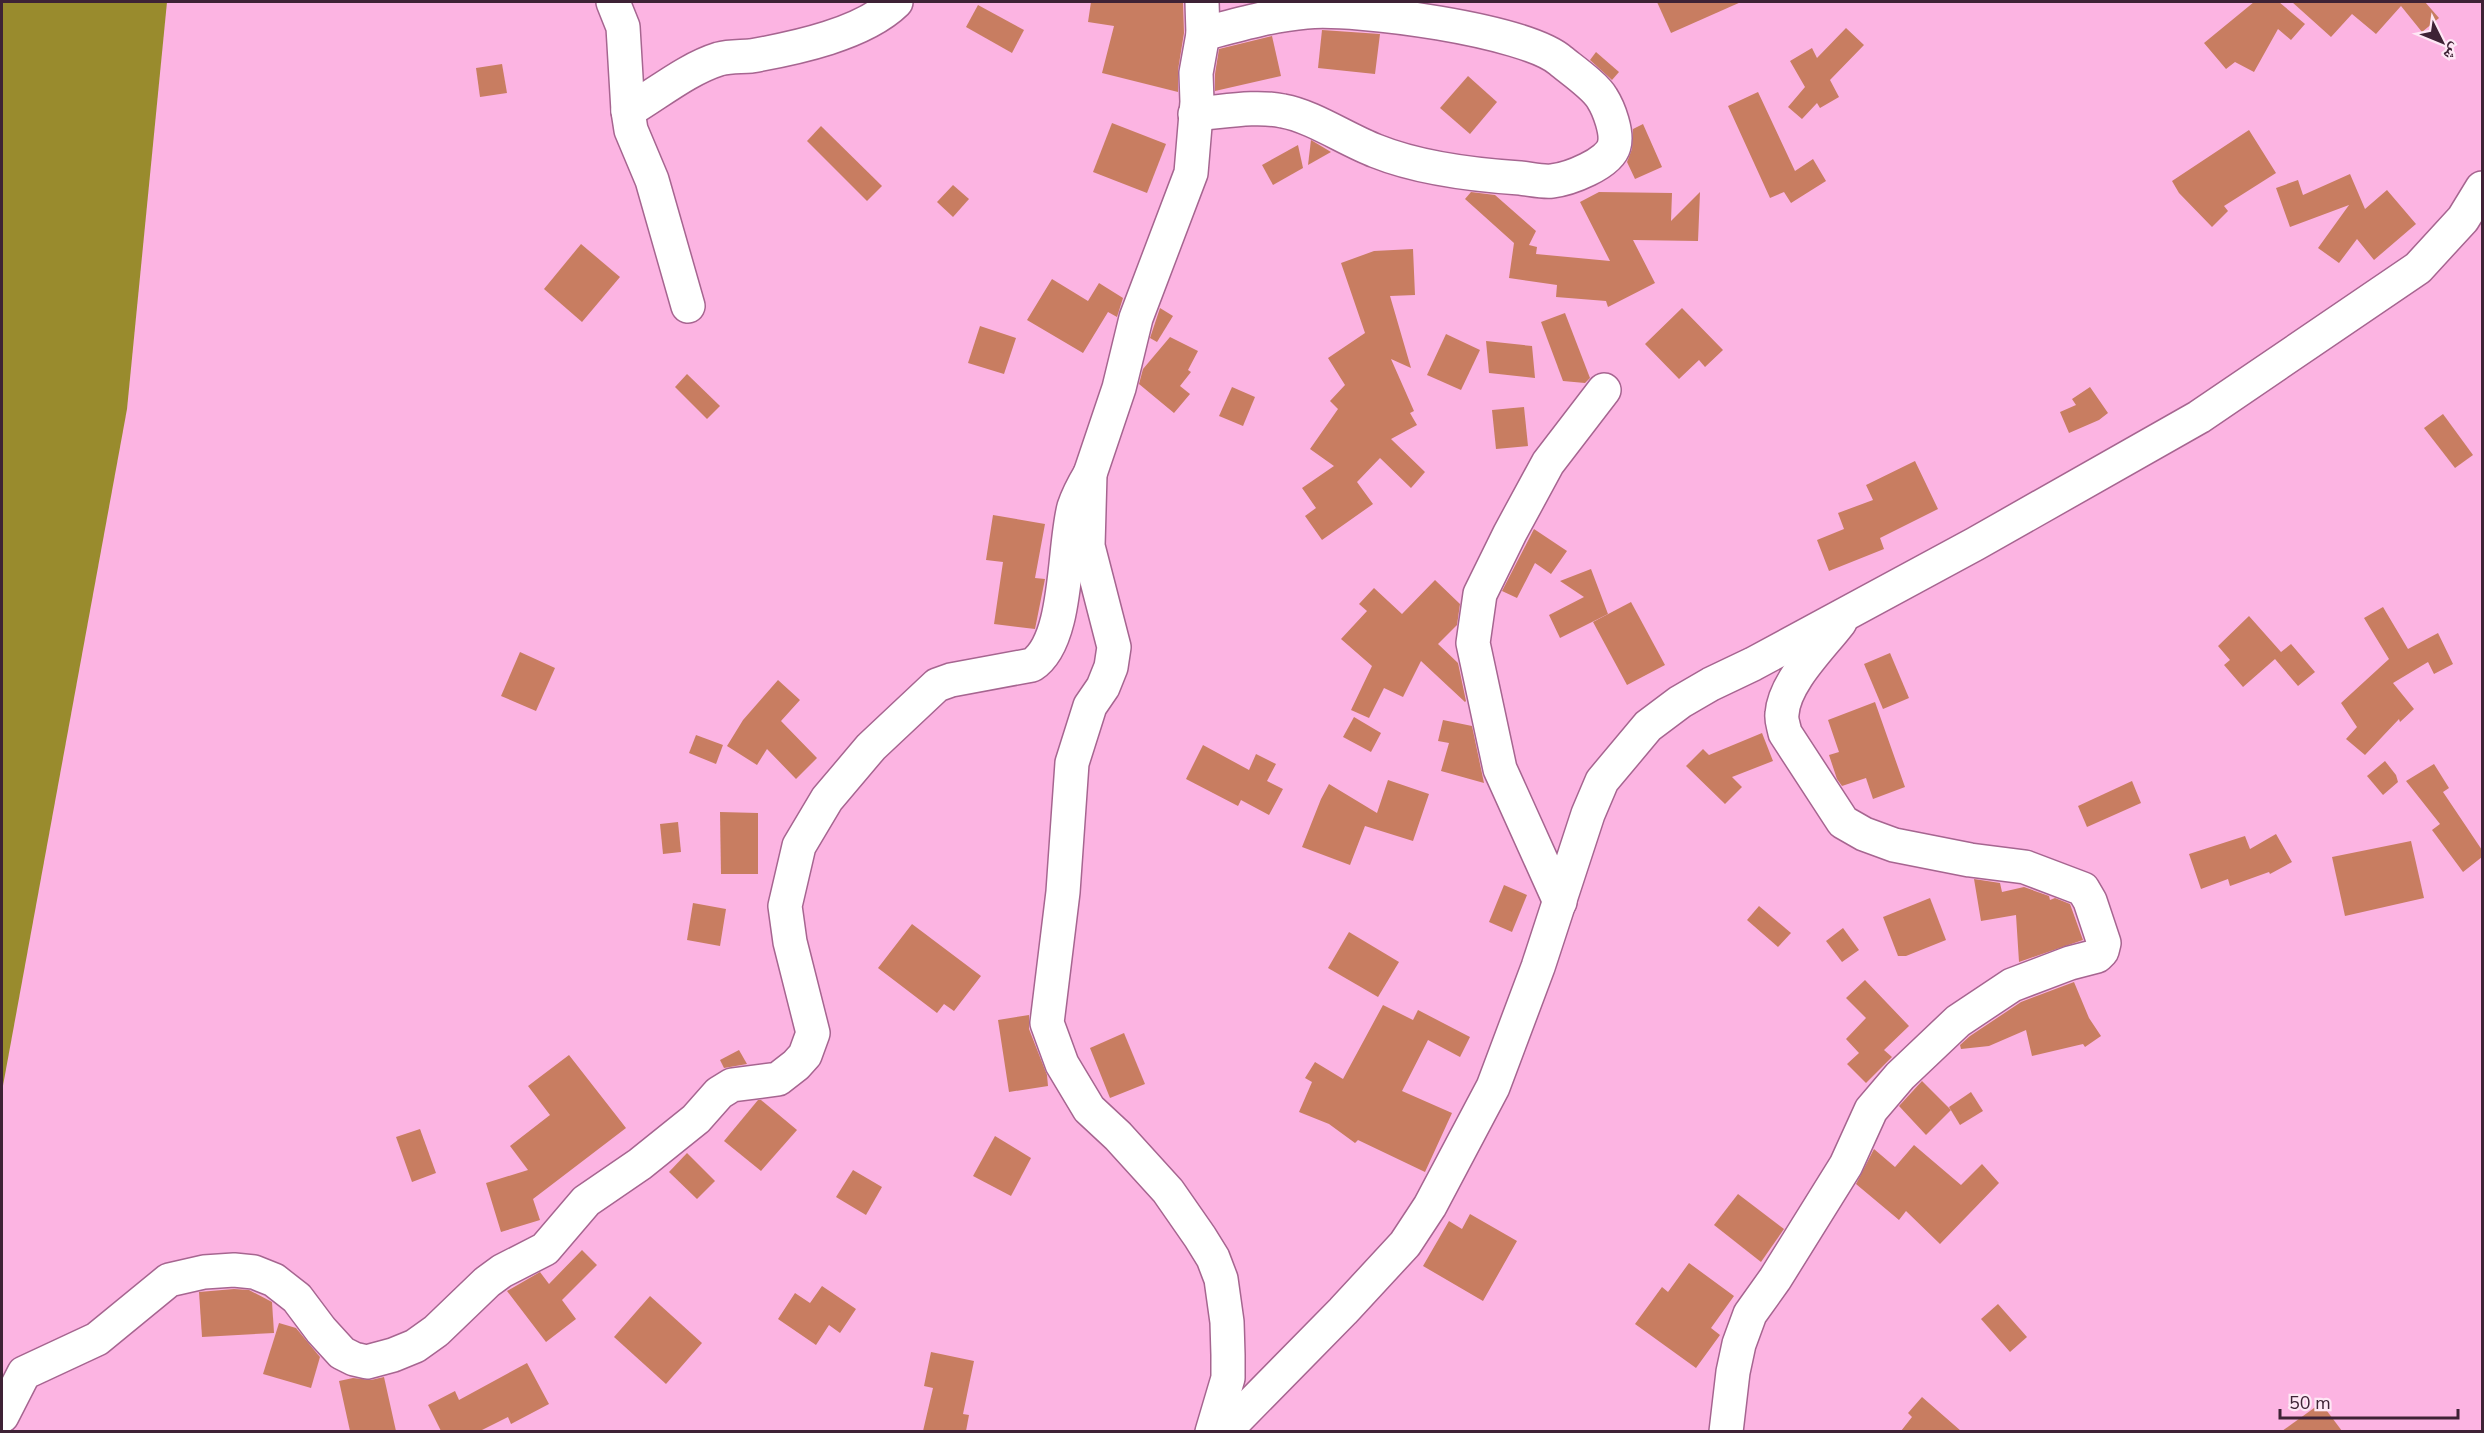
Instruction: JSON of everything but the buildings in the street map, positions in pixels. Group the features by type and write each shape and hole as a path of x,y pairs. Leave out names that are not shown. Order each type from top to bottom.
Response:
{"street":[{"path":"614,2 623,27 631,130 652,180 688,306"},
{"path":"628,111 700,66 722,58 749,56 791,48 838,34 868,22 896,2"},
{"path":"2,1416 24,1373 97,1339 170,1280 204,1272 254,1272 274,1280 297,1298 342,1353 354,1359 366,1362 415,1346 436,1332 487,1282 502,1271 545,1250 586,1200 639,1164 696,1119 719,1093 732,1085 778,1078 805,1055 813,1033 790,942 785,906 799,846 827,799 872,747 937,686 951,680 1032,665 1041,659 1055,629 1074,508 1082,486 1090,474 1119,388 1136,318 1191,172 1197,102 1196,73 1203,34 1202,2"},
{"path":"1196,114 1267,109 1284,111 1378,152 1443,169 1552,181 1578,174 1607,158 1615,146 1614,129 1602,96 1556,56 1526,42 1412,19 1347,10 1308,11 1266,17 1203,34"},
{"path":"1224,1431 1343,1311 1397,1252 1430,1206 1493,1086 1560,902 1588,814 1602,781 1648,726 1680,702 1701,690 1975,544 2199,417 2418,268 2463,219 2482,188"},
{"path":"1560,902 1500,769 1473,643 1480,594 1510,533 1548,463 1604,390"},
{"path":"1090,474 1088,546 1114,647 1111,667 1103,687 1089,706 1072,764 1063,892 1047,1023 1062,1064 1089,1109 1118,1136 1168,1191 1213,1258 1221,1279 1227,1322 1228,1378 1212,1431"},
{"path":"1726,1431 1733,1372 1739,1344 1750,1314 1775,1279 1846,1165 1871,1110 1900,1076 1958,1022 2012,985 2070,963 2097,956 2102,951 2104,943 2091,901 2083,889 2025,867 1970,860 1894,845 1864,834 1843,822 1785,733 1781,716 1793,681 1849,611"}],"shaded area":[{"path":"2,2 167,2 127,409 2,1091"}]}
